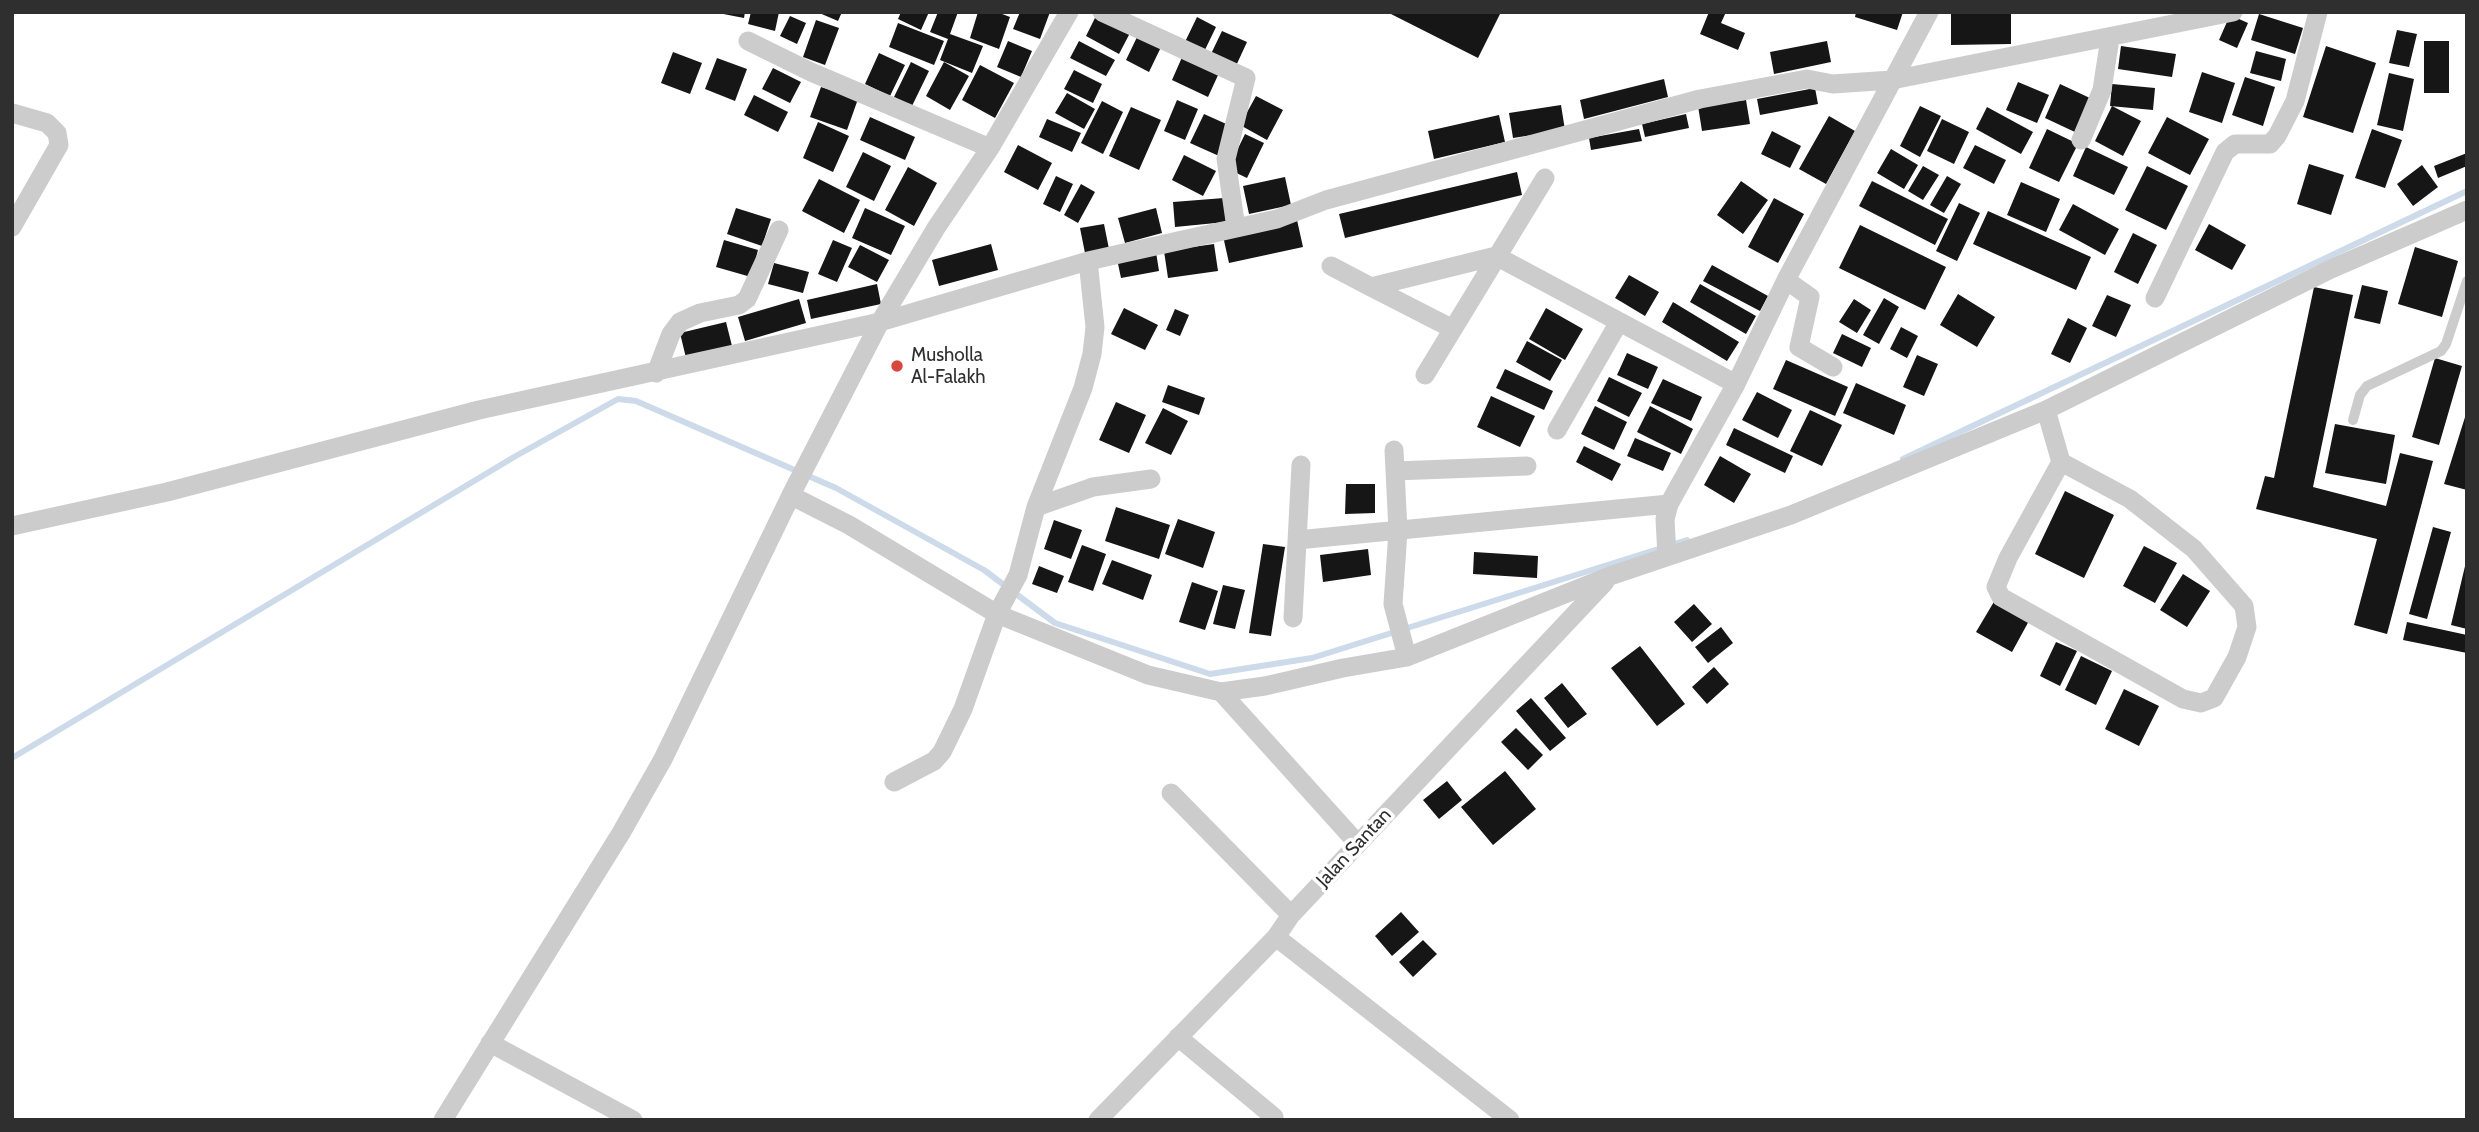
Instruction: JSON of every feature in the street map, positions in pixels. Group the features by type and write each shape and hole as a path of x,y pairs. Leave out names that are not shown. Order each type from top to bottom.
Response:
{"street":[{"path":"443,1120 621,833 663,759 793,491 880,322 936,228 990,148 1069,12"},
{"path":"1101,12 1246,78 1226,159 1236,228"},
{"path":"1666,552 1667,512 1928,12"},
{"path":"12,526 167,492 479,410 880,322 1088,261 1277,219 1326,200 1700,99 1807,79 1833,84 1892,80 2233,12"},
{"path":"2155,298 2225,152 2235,144 2270,144 2277,136 2295,101 2318,12"},
{"path":"2081,139 2102,90 2110,38"},
{"path":"748,41 811,72 990,148"},
{"path":"12,113 47,123 57,133 59,145 12,227"},
{"path":"1425,375 1545,178"},
{"path":"793,491 849,525 1001,607 1148,675 1221,692 1406,657 1666,552 1791,515 2046,410 2331,269 2467,210"},
{"path":"656,373 671,334 680,322 700,313 739,305 747,299 779,230"},
{"path":"1371,287 1496,256 1736,384"},
{"path":"894,782 934,761 942,752 963,709 1001,607 1018,575 1036,507 1083,388 1092,354 1095,327 1088,261"},
{"path":"1331,266 1453,329"},
{"path":"1786,280 1810,297 1799,347 1833,367"},
{"path":"1557,430 1619,322"},
{"path":"2046,410 2061,462 2008,558 1996,587 2001,597 2183,699 2201,703 2214,698 2237,657 2247,627 2244,606 2194,549 2130,499 2061,462"},
{"path":"1394,450 1398,531 1393,604 1406,657"},
{"path":"1293,618 1301,465"},
{"path":"1395,471 1527,466"},
{"path":"1036,507 1093,487 1151,480"},
{"path":"1297,540 1667,512"},
{"name":"Jalan Santan","path":"1098,1120 1276,937 1291,915 1610,576"},
{"path":"1221,692 1357,844"},
{"path":"1171,793 1291,915"},
{"path":"1276,937 1510,1120"},
{"path":"1178,1037 1274,1117"},
{"path":"490,1043 633,1120"}],"lane":[{"path":"2353,421 2360,396 2367,386 2441,351 2446,344 2467,281"}],"building":[{"path":"713,12 745,12 744,18"},
{"path":"751,12 779,12 775,31 748,24"},
{"path":"817,12 842,12 838,21"},
{"path":"901,12 929,12 921,30 898,19"},
{"path":"938,12 958,12 950,34 983,46 972,73 940,60 948,39 930,32"},
{"path":"978,12 997,12 1010,17 999,49 970,38"},
{"path":"1020,12 1050,12 1040,39 1013,29"},
{"path":"1387,12 1501,12 1478,58"},
{"path":"1709,12 1726,12 1721,23 1745,33 1738,50 1700,34"},
{"path":"1856,12 1903,12 1897,30 1855,17"},
{"path":"1951,12 2011,12 2011,44 1951,45"},
{"path":"2259,14 2303,28 2295,54 2251,40"},
{"path":"2230,15 2248,23 2237,48 2219,40"},
{"path":"790,16 806,23 797,44 780,36"},
{"path":"1096,16 1130,33 1119,54 1086,36"},
{"path":"1197,17 1216,27 1203,54 1184,44"},
{"path":"816,20 839,28 825,65 803,57"},
{"path":"898,23 944,41 934,65 889,47"},
{"path":"2397,30 2417,34 2409,67 2389,63"},
{"path":"1222,31 1247,42 1235,68 1210,56"},
{"path":"1139,33 1162,45 1149,72 1126,60"},
{"path":"1008,41 1032,51 1021,77 997,67"},
{"path":"1079,41 1115,60 1106,76 1070,58"},
{"path":"1827,41 1831,62 1774,74 1770,52"},
{"path":"2424,41 2449,41 2449,93 2424,93"},
{"path":"2121,46 2176,54 2172,77 2118,69"},
{"path":"2326,46 2376,63 2353,133 2303,117"},
{"path":"2256,51 2286,59 2281,81 2250,73"},
{"path":"673,52 702,63 690,94 661,83"},
{"path":"879,53 905,65 890,96 865,84"},
{"path":"1183,55 1219,73 1208,97 1172,80"},
{"path":"717,58 747,69 735,101 705,89"},
{"path":"911,62 929,71 912,106 894,97"},
{"path":"944,62 969,76 950,110 926,96"},
{"path":"980,65 1014,83 995,118 962,100"},
{"path":"773,68 801,82 790,103 762,89"},
{"path":"1074,70 1102,84 1093,103 1064,89"},
{"path":"2202,72 2235,83 2222,123 2189,112"},
{"path":"2389,73 2414,79 2403,131 2377,125"},
{"path":"2245,77 2275,87 2263,126 2232,115"},
{"path":"1664,79 1668,97 1584,119 1580,100"},
{"path":"2018,82 2049,95 2037,123 2006,110"},
{"path":"2060,84 2092,99 2077,133 2045,118"},
{"path":"2112,84 2155,88 2153,110 2110,106"},
{"path":"821,87 858,99 847,130 810,117"},
{"path":"1815,88 1818,104 1760,115 1757,99"},
{"path":"1067,93 1095,109 1084,129 1055,113"},
{"path":"754,95 788,112 778,132 744,115"},
{"path":"1256,96 1283,110 1267,140 1240,125"},
{"path":"1177,100 1198,109 1185,140 1164,131"},
{"path":"1746,100 1750,124 1702,131 1698,106"},
{"path":"1102,101 1123,112 1103,154 1081,143"},
{"path":"1561,105 1565,130 1513,138 1509,113"},
{"path":"1920,106 1941,116 1920,157 1900,146"},
{"path":"2112,106 2141,121 2123,156 2095,141"},
{"path":"1131,107 1161,120 1139,170 1109,156"},
{"path":"1987,107 2033,132 2021,154 1976,129"},
{"path":"1204,114 1233,127 1219,156 1190,143"},
{"path":"1686,114 1689,128 1645,137 1642,124"},
{"path":"1499,115 1505,142 1434,159 1428,131"},
{"path":"1829,116 1855,131 1826,184 1799,169"},
{"path":"870,117 915,137 905,160 860,140"},
{"path":"2167,117 2209,139 2190,175 2148,153"},
{"path":"1047,119 1081,133 1072,152 1039,137"},
{"path":"1942,119 1969,132 1954,164 1927,151"},
{"path":"818,122 849,136 833,172 803,158"},
{"path":"1639,129 1642,141 1591,150 1589,138"},
{"path":"2047,129 2078,144 2059,182 2029,168"},
{"path":"2372,129 2402,140 2385,188 2355,178"},
{"path":"1772,131 1801,146 1790,168 1761,154"},
{"path":"1245,134 1264,143 1247,178 1228,169"},
{"path":"1018,145 1052,163 1038,190 1004,172"},
{"path":"1975,145 2006,160 1994,184 1963,168"},
{"path":"2086,147 2128,167 2114,195 2073,176"},
{"path":"1891,149 1918,165 1904,189 1877,173"},
{"path":"863,152 891,166 874,201 846,187"},
{"path":"2467,153 2467,166 2438,178 2434,166"},
{"path":"1184,155 1216,171 1203,196 1172,180"},
{"path":"2309,164 2344,175 2331,215 2297,204"},
{"path":"2422,165 2438,187 2413,206 2397,184"},
{"path":"1923,166 1939,175 1923,200 1908,191"},
{"path":"2147,166 2188,186 2166,230 2125,210"},
{"path":"908,167 937,183 914,226 885,210"},
{"path":"1517,172 1522,195 1345,238 1339,214"},
{"path":"1056,176 1073,184 1060,212 1043,204"},
{"path":"1947,176 1961,184 1944,213 1930,205"},
{"path":"1285,177 1291,205 1249,214 1243,186"},
{"path":"819,179 860,200 844,233 802,211"},
{"path":"1741,181 1768,200 1743,234 1717,215"},
{"path":"1872,181 1948,219 1935,245 1859,206"},
{"path":"2021,182 2060,199 2046,232 2007,215"},
{"path":"1081,184 1095,192 1078,223 1064,215"},
{"path":"1224,198 1226,222 1175,227 1173,202"},
{"path":"1774,198 1804,214 1778,263 1748,247"},
{"path":"1959,203 1980,213 1957,261 1936,251"},
{"path":"2073,204 2119,229 2105,255 2059,230"},
{"path":"736,208 771,219 762,246 727,234"},
{"path":"865,208 905,226 891,255 852,238"},
{"path":"1156,208 1162,233 1125,243 1118,218"},
{"path":"1988,211 2091,257 2076,290 1973,244"},
{"path":"1297,220 1303,247 1229,263 1223,236"},
{"path":"1104,224 1109,249 1085,253 1080,228"},
{"path":"2209,224 2246,245 2232,270 2195,250"},
{"path":"1860,225 1946,267 1925,310 1839,268"},
{"path":"2133,233 2157,245 2138,284 2114,272"},
{"path":"724,240 758,250 751,277 716,267"},
{"path":"833,240 852,248 837,282 818,274"},
{"path":"991,244 998,270 939,286 932,260"},
{"path":"1214,244 1218,271 1168,278 1164,251"},
{"path":"860,245 889,260 877,282 848,267"},
{"path":"2415,247 2458,261 2442,317 2398,304"},
{"path":"1156,252 1159,271 1121,278 1117,259"},
{"path":"774,263 809,272 803,293 768,284"},
{"path":"1712,265 1768,296 1760,311 1703,281"},
{"path":"1629,275 1659,292 1645,316 1615,298"},
{"path":"877,284 881,304 811,319 807,300"},
{"path":"1700,284 1756,316 1746,334 1690,302"},
{"path":"2362,285 2388,291 2380,324 2354,318"},
{"path":"2314,287 2353,295 2313,487 2386,506 2400,453 2433,461 2387,634 2354,625 2377,539 2256,509 2265,476 2274,478"},
{"path":"1958,294 1995,317 1977,347 1940,325"},
{"path":"2107,295 2131,305 2116,337 2092,326"},
{"path":"1884,298 1899,307 1879,344 1863,335"},
{"path":"799,299 806,323 745,341 738,317"},
{"path":"1854,299 1871,310 1857,333 1839,322"},
{"path":"1673,302 1739,342 1727,361 1662,322"},
{"path":"1124,308 1158,325 1145,350 1111,334"},
{"path":"1546,308 1583,329 1565,360 1529,339"},
{"path":"1175,309 1189,315 1180,336 1166,330"},
{"path":"2068,318 2087,328 2070,363 2051,354"},
{"path":"726,322 732,346 686,358 680,333"},
{"path":"1901,327 1918,336 1907,358 1890,349"},
{"path":"1842,334 1871,348 1862,367 1833,353"},
{"path":"1527,341 1562,360 1550,381 1516,362"},
{"path":"1627,353 1658,367 1648,389 1617,375"},
{"path":"1917,355 1938,364 1924,396 1903,387"},
{"path":"2435,358 2462,366 2439,445 2412,437"},
{"path":"1786,360 1848,387 1835,416 1773,389"},
{"path":"1505,369 1553,391 1544,410 1496,388"},
{"path":"1609,377 1642,393 1629,417 1597,401"},
{"path":"1663,379 1702,397 1691,421 1651,403"},
{"path":"1856,383 1906,405 1894,435 1843,413"},
{"path":"1168,385 1205,398 1199,415 1162,402"},
{"path":"1757,392 1792,410 1778,438 1742,420"},
{"path":"1491,396 1535,416 1520,447 1477,427"},
{"path":"1116,402 1146,415 1129,453 1099,440"},
{"path":"1595,406 1627,422 1614,450 1581,434"},
{"path":"1650,406 1693,429 1681,454 1637,432"},
{"path":"1163,408 1188,421 1171,455 1145,443"},
{"path":"1810,410 1842,425 1822,466 1790,451"},
{"path":"2467,414 2467,490 2444,484"},
{"path":"2335,424 2395,435 2386,484 2325,473"},
{"path":"1734,428 1793,456 1785,473 1726,445"},
{"path":"1635,438 1671,453 1663,471 1627,456"},
{"path":"1584,446 1621,464 1612,481 1576,462"},
{"path":"1720,456 1751,474 1734,503 1704,485"},
{"path":"1346,484 1375,484 1375,513 1345,514"},
{"path":"2065,491 2114,515 2084,578 2035,554"},
{"path":"1116,507 1170,525 1159,559 1105,541"},
{"path":"1178,519 1215,532 1203,568 1165,554"},
{"path":"1054,520 1082,530 1071,559 1044,549"},
{"path":"2433,527 2451,532 2427,619 2409,614"},
{"path":"1263,544 1285,547 1271,636 1249,633"},
{"path":"1082,545 1106,554 1093,591 1068,582"},
{"path":"2144,546 2177,563 2155,603 2123,586"},
{"path":"1368,549 1371,575 1323,582 1320,555"},
{"path":"1474,552 1538,556 1537,578 1473,574"},
{"path":"1112,560 1152,575 1143,600 1102,584"},
{"path":"2467,562 2467,629 2451,625"},
{"path":"1039,566 1064,576 1057,593 1032,584"},
{"path":"2183,574 2210,591 2187,627 2160,610"},
{"path":"1192,582 1218,591 1205,630 1179,622"},
{"path":"1223,585 1245,590 1235,629 1213,624"},
{"path":"1995,600 2030,619 2012,652 1976,632"},
{"path":"1694,604 1712,624 1692,642 1674,622"},
{"path":"2407,622 2467,635 2467,653 2403,640"},
{"path":"1721,627 1733,643 1708,663 1695,647"},
{"path":"2056,642 2077,651 2060,686 2040,676"},
{"path":"1640,646 1685,704 1657,726 1611,668"},
{"path":"2081,656 2112,671 2096,705 2065,690"},
{"path":"1714,667 1729,684 1707,704 1692,687"},
{"path":"1562,683 1587,714 1568,728 1544,698"},
{"path":"2124,689 2159,706 2139,746 2105,729"},
{"path":"1531,698 1566,738 1550,751 1516,711"},
{"path":"1516,728 1543,755 1528,770 1501,742"},
{"path":"1505,771 1536,809 1493,845 1461,807"},
{"path":"1447,781 1462,800 1439,819 1423,800"},
{"path":"1401,912 1419,932 1392,956 1375,936"},
{"path":"1423,940 1437,954 1413,977 1399,962"}],"waterway":[{"path":"1903,459 2467,191"},
{"path":"12,758 514,457 618,399 636,401 836,488 984,570 1055,623 1210,674 1312,658 1687,540"}],"place":[{"name":"Musholla Al-Falakh","path":"897,366"}]}
